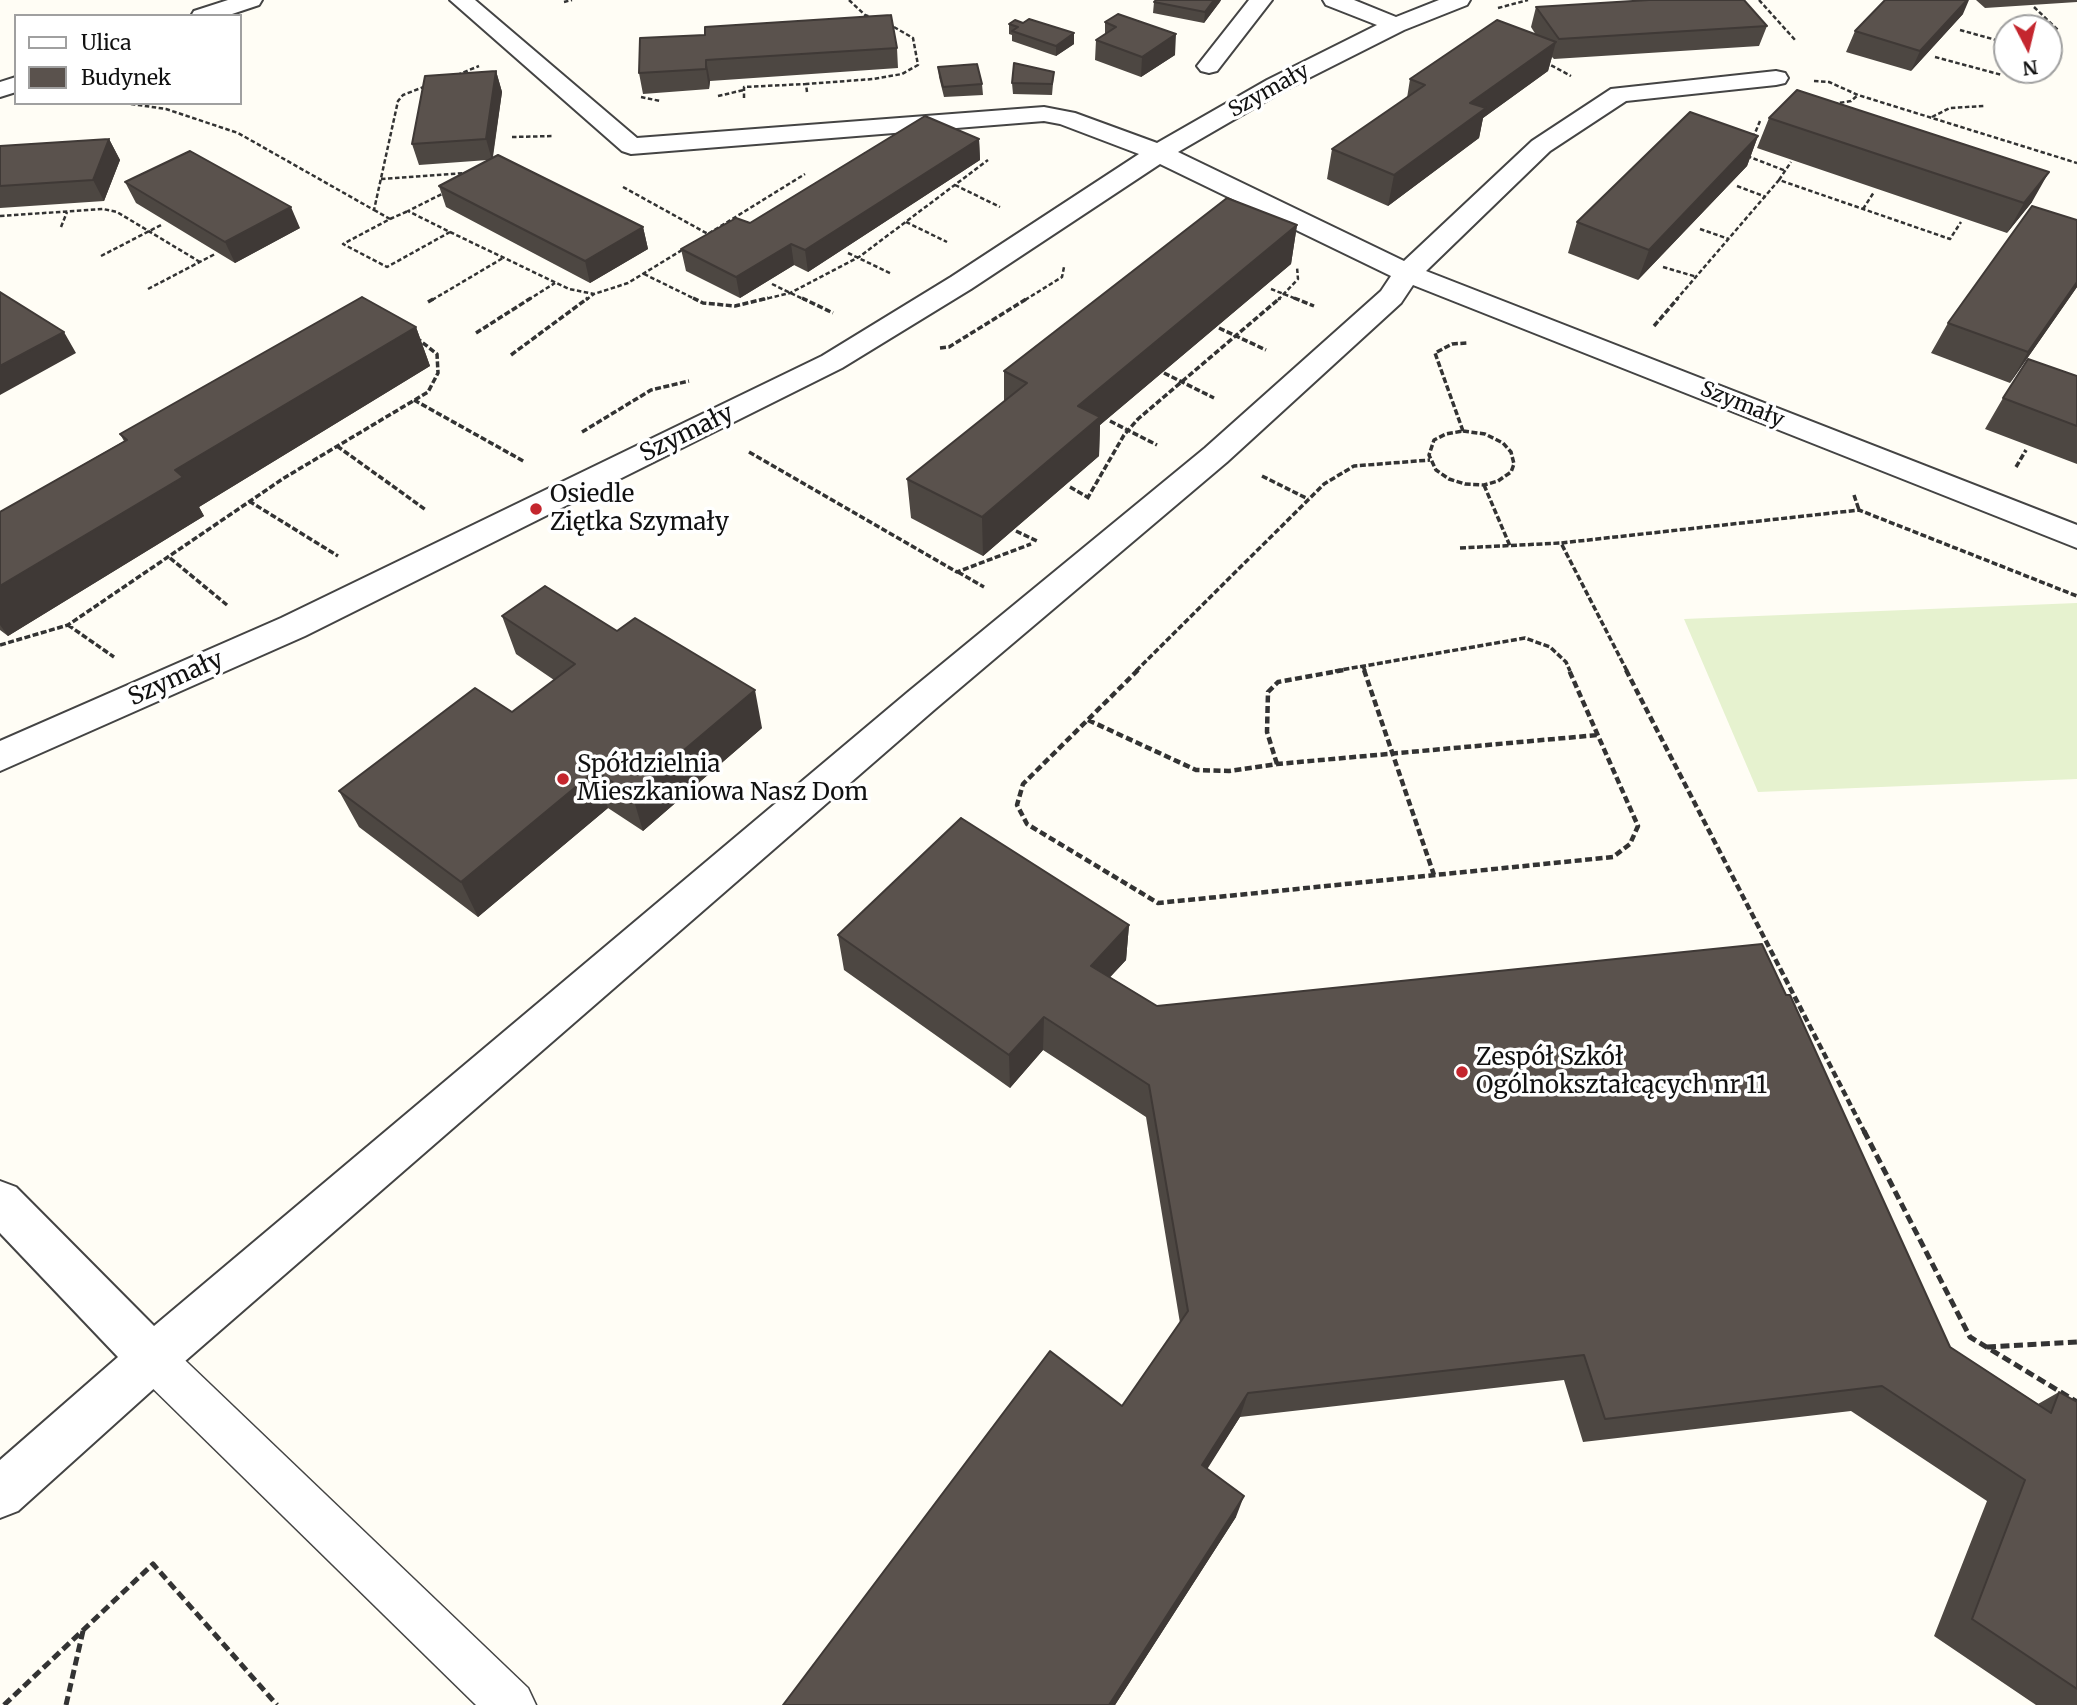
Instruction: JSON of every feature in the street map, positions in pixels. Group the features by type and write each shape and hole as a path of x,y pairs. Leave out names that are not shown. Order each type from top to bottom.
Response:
{"street":[{"path":"208,14 251,0"},
{"name":"Szymały","path":"461,0 631,146 1044,114 1066,118 1159,153 1408,273 2077,537"},
{"path":"1209,66 1261,0"},
{"path":"1334,0 1396,25"},
{"name":"Szymały","path":"0,757 293,627 832,362 1159,153 1276,85 1396,25 1459,0"},
{"path":"0,1493 152,1358 921,701 1216,455 1391,297 1408,273 1541,146 1620,94 1776,78"},
{"path":"0,1202 152,1358"}],"lane":[{"path":"152,1358 511,1705"}],"path":[{"path":"564,2 572,0"},
{"path":"849,0 865,15 876,19"},
{"path":"2034,7 2041,14"},
{"path":"873,79 902,74 918,65 913,38 886,23"},
{"path":"1960,30 1993,39"},
{"path":"1935,57 1993,73"},
{"path":"1542,61 1577,79"},
{"path":"451,77 487,63"},
{"path":"1776,78 1829,82 1858,95 2077,163"},
{"path":"374,210 398,102 403,95 427,86"},
{"path":"138,105 166,109 238,133 390,219"},
{"path":"1931,117 1950,108 1984,106"},
{"path":"644,274 703,303 734,306 790,293 859,257 990,159 978,154"},
{"path":"1746,155 1786,171"},
{"path":"1626,359 1766,197 1791,162"},
{"path":"381,179 474,173"},
{"path":"1779,180 1950,239 1961,222"},
{"path":"955,185 1007,211"},
{"path":"1737,186 1766,197"},
{"path":"450,232 387,267 343,244 453,189"},
{"path":"1863,209 1874,192"},
{"path":"0,216 103,209 117,212 200,262"},
{"path":"61,227 67,211"},
{"path":"408,211 569,289 594,294"},
{"path":"906,222 951,244 940,250"},
{"path":"101,256 161,225"},
{"path":"1078,506 1088,497 1124,435 1138,419 1271,307 1298,279 1294,234 1308,225"},
{"path":"1700,229 1729,239"},
{"path":"511,355 594,294 628,284 709,234"},
{"path":"848,253 896,276 886,282"},
{"path":"148,289 215,254"},
{"path":"428,302 504,258"},
{"path":"1663,267 1697,277"},
{"path":"476,332 556,283"},
{"path":"772,284 833,313"},
{"path":"822,320 844,307"},
{"path":"0,645 68,625 170,558 249,501 428,392 438,373 437,354 416,338"},
{"path":"1463,430 1435,353 1452,344 1472,343"},
{"path":"577,435 651,390 698,379"},
{"path":"414,400 529,464 517,471"},
{"path":"1463,430 1485,434 1503,443 1511,452 1514,464 1511,472 1498,481 1484,485 1465,484 1436,470 1430,460 1429,449 1434,440 1446,433 1463,430"},
{"path":"336,446 431,513"},
{"path":"748,451 957,572 1021,550 1047,532"},
{"path":"1277,764 1267,732 1268,692 1278,682 1525,638 1550,647 1566,662 1638,826 1630,844 1613,857 1158,903 1027,824 1017,805 1023,784 1324,484 1354,466 1430,460"},
{"path":"1260,475 1308,499"},
{"path":"1484,485 1510,546"},
{"path":"1853,491 1860,510"},
{"path":"249,501 345,560"},
{"path":"1460,548 1560,542 1860,510 2077,596"},
{"path":"1560,542 1970,1337 2077,1402"},
{"path":"170,558 236,612"},
{"path":"68,625 123,664"},
{"path":"1363,666 1434,875"},
{"path":"1088,720 1196,770 1229,771 1277,764 1598,736"},
{"path":"1985,1347 2077,1342"},
{"path":"4,1705 153,1564 277,1705"},
{"path":"66,1705 84,1629"}],"green space":[{"path":"2077,603 2077,779 1758,792 1684,619"}],"building":[{"path":"1214,0 1205,12 1154,2"},
{"path":"1649,0 1744,0 1767,26 1559,39 1536,7"},
{"path":"1885,0 1967,0 1920,51 1855,31"},
{"path":"1118,14 1176,34 1142,57 1096,40 1116,27 1105,22"},
{"path":"891,15 897,48 706,60 706,69 639,73 640,38 705,35 705,27"},
{"path":"1029,19 1074,33 1056,46 1012,31 1018,27 1009,24 1015,20 1023,23"},
{"path":"1497,20 1556,42 1470,103 1486,108 1394,175 1332,149 1425,85 1410,79"},
{"path":"1014,63 1054,72 1052,84 1012,83"},
{"path":"977,64 982,84 943,87 938,67"},
{"path":"496,71 486,139 412,144 425,76"},
{"path":"1797,90 2049,172 2024,203 1769,118"},
{"path":"1690,112 1758,136 1649,250 1577,222"},
{"path":"925,116 979,139 805,250 791,244 736,277 681,249 736,218 750,223"},
{"path":"109,139 93,180 0,186 0,146"},
{"path":"190,151 291,207 225,242 125,182"},
{"path":"498,155 643,227 585,261 439,186"},
{"path":"1227,198 1297,225 1078,406 1100,417 982,517 907,479 1027,383 1004,371"},
{"path":"2032,206 2077,220 2077,282 2028,352 1948,323"},
{"path":"0,292 64,332 0,366"},
{"path":"362,297 416,327 175,470 183,477 0,586 0,512 127,440 120,434"},
{"path":"2028,359 2077,376 2077,426 2003,398"},
{"name":"Spółdzielnia Mieszkaniowa Nasz Dom","path":"545,586 617,631 635,618 755,690 632,794 595,771 461,882 339,791 475,688 512,712 575,664 502,616"},
{"path":"961,818 1129,925 1091,966 1157,1006 1762,944 1786,995 1790,995 1950,1347 2051,1413 2059,1392 2077,1402 2077,1689 1972,1619 2025,1480 1882,1386 1605,1419 1584,1355 1248,1393 1202,1465 1244,1496 1109,1705 783,1705 1050,1351 1122,1406 1188,1311 1149,1085 1044,1017 1009,1055 838,935"}],"place":[{"name":"Osiedle Ziętka Szymały","path":"536,509"},
{"name":"Spółdzielnia Mieszkaniowa Nasz Dom","path":"563,779"},
{"name":"Zespół Szkół Ogólnokształcących nr 11","path":"1462,1072"}]}
